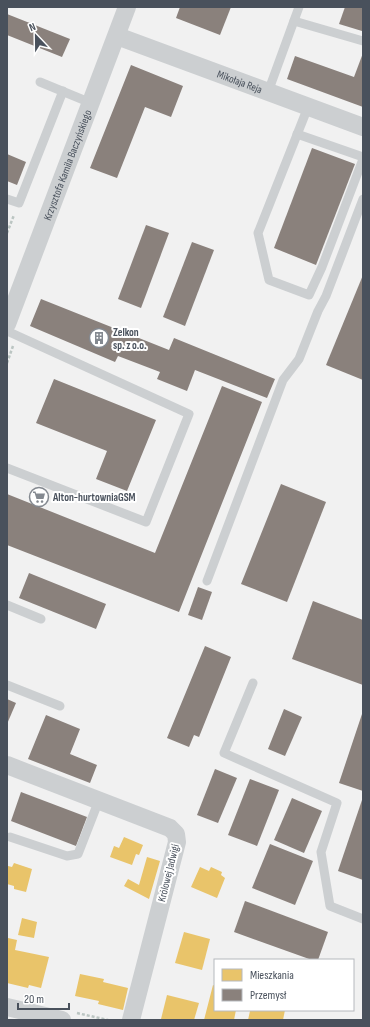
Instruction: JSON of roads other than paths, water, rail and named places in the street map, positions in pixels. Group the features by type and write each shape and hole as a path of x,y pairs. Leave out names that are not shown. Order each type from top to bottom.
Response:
{"street":[{"name":"Krzysztofa Kamila Baczyńskiego","path":"8,320 127,7"},
{"name":"Mikołaja Reja","path":"117,36 363,127"},
{"name":"Królowej Jadwigi","path":"7,765 170,828 176,834 177,842 131,1020"},
{"path":"7,1007 62,1020"}],"lane":[{"path":"268,92 299,7"},
{"path":"294,21 363,41"},
{"path":"40,82 91,103"},
{"path":"7,199 19,203 63,91"},
{"path":"297,134 363,158 322,267 309,295 269,280 258,233 297,134 308,107"},
{"path":"208,581 283,380 299,359 318,311 326,296 363,199"},
{"path":"7,468 146,522 189,414 8,320"},
{"path":"7,605 41,619"},
{"path":"253,683 224,753 337,803 321,852 330,906 363,919"},
{"path":"7,685 60,706"},
{"path":"10,836 67,856 78,854 99,800"}],"place":[{"name":"Zelkon sp. z o.o.","path":"99,338"},
{"name":"Alton-hurtowniaGSM","path":"39,497"}]}
